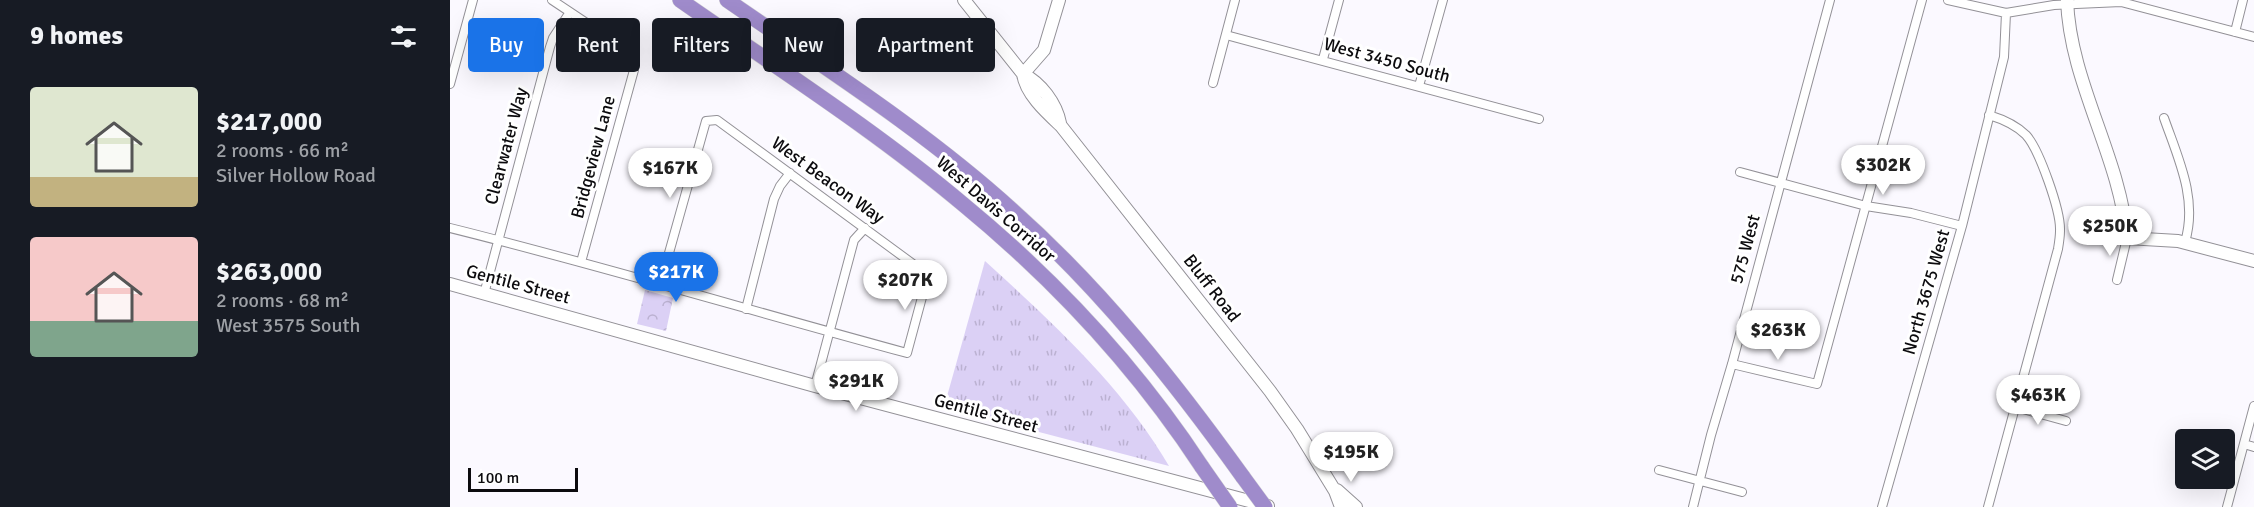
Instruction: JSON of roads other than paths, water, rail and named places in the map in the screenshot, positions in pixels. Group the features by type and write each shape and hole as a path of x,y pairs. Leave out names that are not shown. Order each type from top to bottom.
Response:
{"highway":[{"name":"West Davis Corridor","path":"680,0 901,155 991,228 1056,288 1103,339 1156,403 1230,507"},
{"name":"West Davis Corridor","path":"728,0 940,150 1027,223 1095,291 1143,345 1187,399 1265,507"}],"street":[{"path":"450,84 473,0"},
{"path":"552,0 570,12"},
{"name":"Bluff Road","path":"964,0 1023,74 1035,82 1050,100 1057,113 1060,126 1270,390 1327,478 1341,507"},
{"path":"1023,74 1044,50 1059,0"},
{"path":"1213,82 1235,0"},
{"path":"1323,59 1339,0"},
{"path":"1419,86 1443,0"},
{"name":"575 West","path":"1693,507 1698,481 1732,364 1830,0"},
{"path":"1732,364 1817,384 1922,0"},
{"path":"1948,0 2006,13 2067,2 2129,2 2254,37"},
{"path":"2235,32 2243,0"},
{"path":"2067,2 2071,37 2077,61 2120,194 2127,238 2117,280"},
{"name":"Bridgeview Lane","path":"570,12 624,48 633,61 634,70 581,262"},
{"name":"Clearwater Way","path":"484,294 553,38 570,12"},
{"name":"North 3675 West","path":"1882,507 1962,226 2004,57 2006,13"},
{"name":"West 3450 South","path":"1226,34 1539,119"},
{"path":"1988,507 2058,249 2060,230 2058,213 2036,147 2025,134 2010,123 1989,115"},
{"path":"2164,117 2188,189 2191,217 2185,242"},
{"name":"West Beacon Way","path":"660,285 706,121 717,120 928,275 908,353 829,332"},
{"path":"746,309 774,199 790,172"},
{"path":"1740,172 1866,206 1911,213 1962,226"},
{"path":"450,228 581,262 829,332"},
{"path":"814,386 854,240 865,228"},
{"path":"2127,238 2185,242 2254,261"},
{"name":"Gentile Street","path":"450,284 814,386 1271,507"},
{"path":"2227,507 2254,406"},
{"path":"2016,407 2066,421"},
{"path":"2244,444 2254,447"},
{"path":"1659,470 1742,492"},
{"name":"Bluff Road","path":"1327,478 1356,507"}]}
